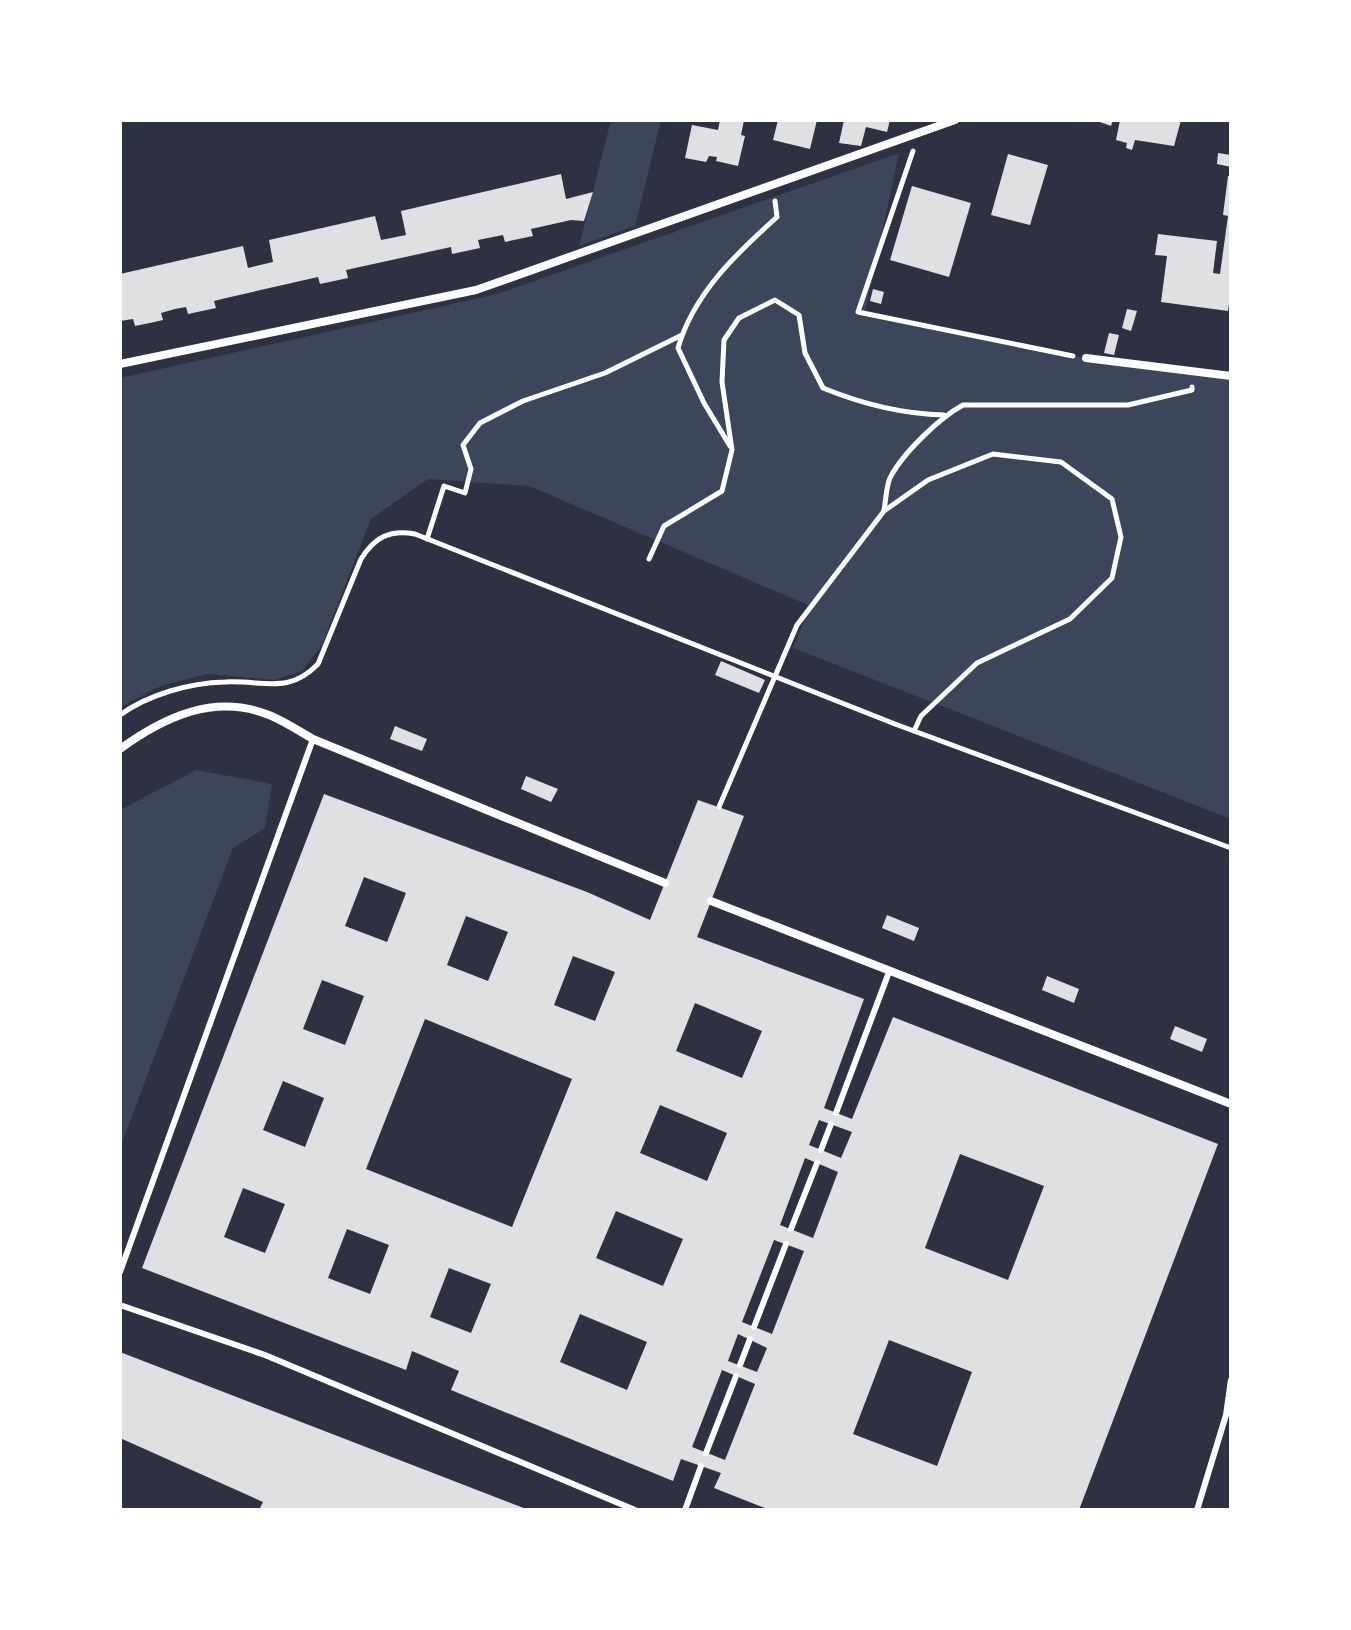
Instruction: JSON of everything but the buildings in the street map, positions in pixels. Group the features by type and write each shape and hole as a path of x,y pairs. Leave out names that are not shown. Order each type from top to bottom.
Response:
{"street":[{"path":"120,364 476,290 955,120"},
{"path":"1086,358 1231,376"},
{"path":"120,749 146,730 189,711 239,706 270,715 313,739 665,883"},
{"path":"711,901 1231,1104"}],"lane":[{"path":"120,1272 313,739"},
{"path":"836,1113 889,972"},
{"path":"821,1150 831,1124"},
{"path":"791,1229 817,1163"},
{"path":"754,1327 786,1244"},
{"path":"120,1305 265,1355 635,1510"},
{"path":"740,1365 750,1339"},
{"path":"706,1453 736,1376"},
{"path":"1197,1510 1226,1415 1231,1380"},
{"path":"685,1510 701,1466"}],"path":[{"path":"919,135 858,312 1086,358"},
{"path":"732,450 704,403 678,348 708,286 777,217 774,186"},
{"path":"649,559 664,526 722,491 732,450 722,382 724,340 739,318 775,300 799,315 805,353 823,388 855,401 919,415 944,415"},
{"path":"427,539 444,486 465,493 471,469 463,445 480,423 523,401 605,373 682,335"},
{"path":"884,511 890,479 919,440 944,415 963,405 1128,405 1192,390 1193,371"},
{"path":"719,807 797,625 884,511 928,480 993,454 1061,462 1112,499 1121,537 1112,578 1070,619 977,663 921,716 914,731"},
{"path":"294,682 318,664 370,544 399,531 427,539 914,731 1231,848"},
{"path":"789,623 797,625"},
{"path":"773,663 780,666"}],"shaded area":[{"path":"611,120 661,120 635,226 579,246"},
{"path":"899,153 865,313 1086,358 1231,380 1231,819 793,648 810,606 529,486 428,479 371,519 322,645 302,671 275,680 208,674 163,685 120,707 120,378 497,294"},
{"path":"196,770 272,784 265,828 233,848 120,1148 120,810"}]}
